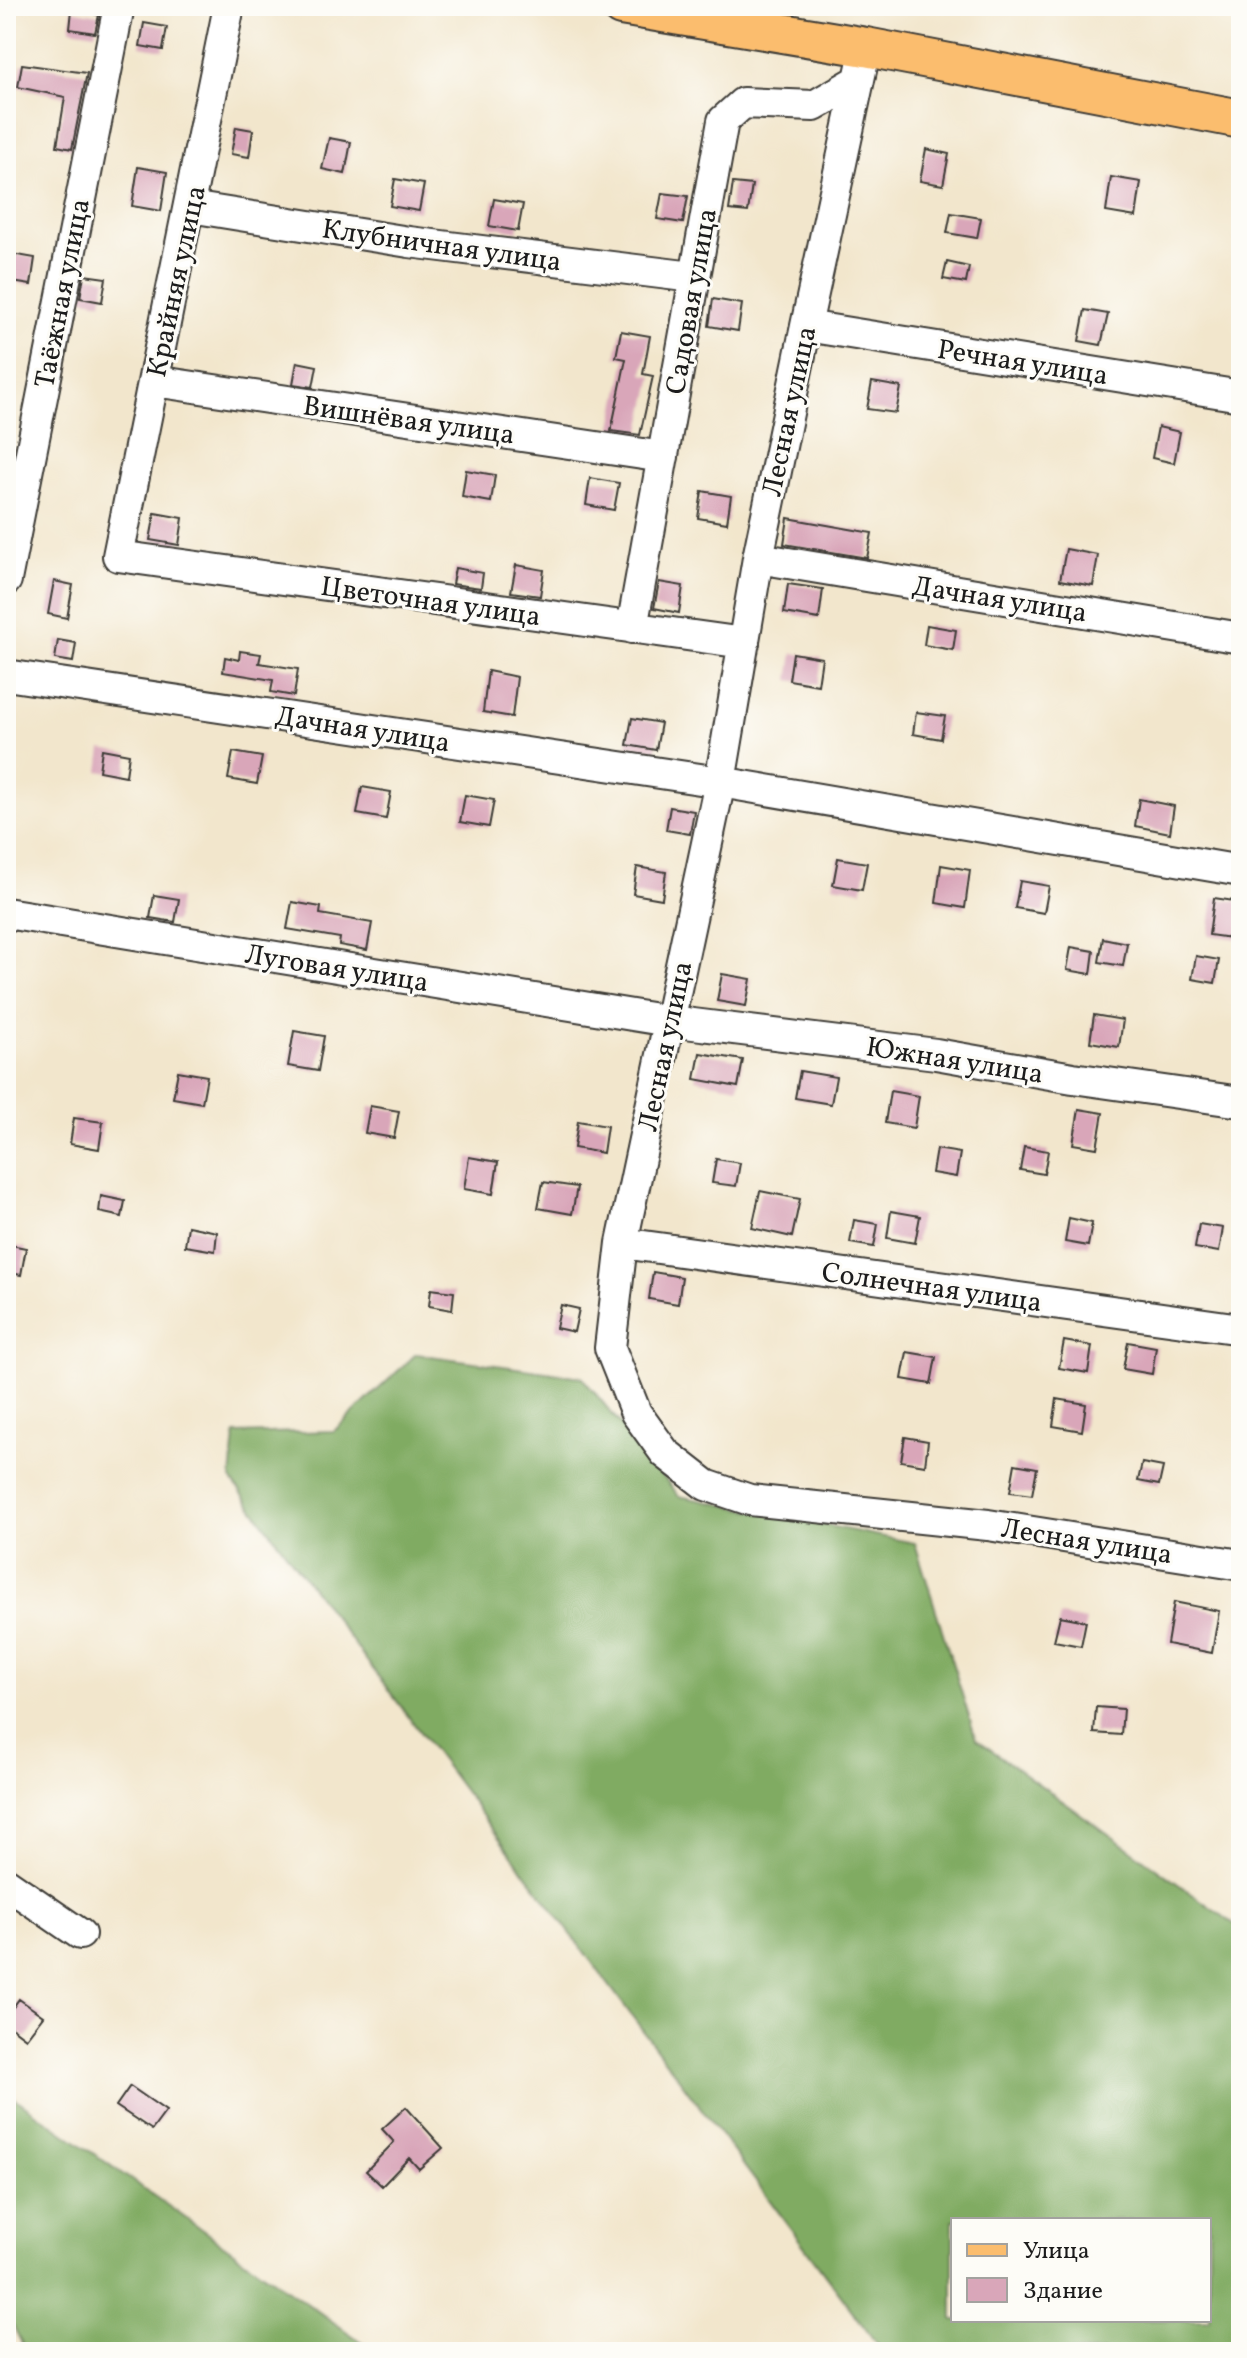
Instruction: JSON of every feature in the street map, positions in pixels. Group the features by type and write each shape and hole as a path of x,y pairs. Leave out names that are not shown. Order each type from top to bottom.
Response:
{"main road":[{"path":"621,6 862,64 1241,119"}],"street":[{"name":"Таёжная улица","path":"6,580 119,6"},
{"name":"Крайняя улица","path":"118,556 229,6"},
{"name":"Садовая улица","path":"632,628 723,121 743,103 814,106 862,64"},
{"name":"Лесная улица","path":"862,64 758,558 720,782 622,1243 610,1348 636,1413 665,1453 706,1485 750,1500 988,1525 1241,1565"},
{"name":"Клубничная улица","path":"190,207 409,242 693,277"},
{"name":"Речная улица","path":"806,326 1241,396"},
{"name":"Вишнёвая улица","path":"154,381 663,457"},
{"name":"Цветочная улица","path":"118,556 744,643"},
{"name":"Дачная улица","path":"758,558 1241,638"},
{"name":"Дачная улица","path":"6,675 720,782 1241,871"},
{"name":"Луговая улица","path":"6,913 669,1021"},
{"name":"Южная улица","path":"669,1021 936,1054 1073,1078 1241,1102"},
{"name":"Солнечная улица","path":"622,1243 1241,1329"},
{"path":"6,1883 80,1934"}],"green space":[{"path":"416,1354 582,1377 679,1496 915,1543 976,1739 1241,1929 1241,2352 883,2352 231,1479 235,1434 334,1431"},
{"path":"6,2092 376,2352 26,2352 6,2311"}],"building":[{"path":"72,10 99,15 95,33 70,29"},
{"path":"144,23 167,27 163,50 140,46"},
{"path":"22,64 87,73 72,149 57,146 65,97 18,87"},
{"path":"236,127 253,130 249,157 231,154"},
{"path":"329,138 351,142 345,174 322,169"},
{"path":"926,149 949,154 943,185 920,181"},
{"path":"138,167 167,172 161,211 132,206"},
{"path":"1111,177 1141,182 1136,217 1106,212"},
{"path":"395,179 424,184 419,211 390,206"},
{"path":"733,183 752,185 748,212 729,210"},
{"path":"662,193 688,196 683,223 657,219"},
{"path":"494,199 523,204 518,231 489,226"},
{"path":"951,213 981,218 977,238 947,233"},
{"path":"6,253 35,258 31,285 6,281"},
{"path":"947,262 969,267 966,283 943,279"},
{"path":"84,275 106,278 102,302 80,298"},
{"path":"713,299 742,304 738,331 709,326"},
{"path":"1085,310 1108,314 1101,345 1079,341"},
{"path":"621,331 650,336 643,374 653,376 640,435 611,431 626,359 616,357"},
{"path":"297,362 317,366 313,387 293,384"},
{"path":"872,382 901,387 896,413 867,409"},
{"path":"1158,427 1180,432 1174,463 1152,458"},
{"path":"466,470 495,475 491,502 462,497"},
{"path":"590,478 619,483 614,510 586,505"},
{"path":"702,491 731,496 727,523 698,518"},
{"path":"155,513 183,518 179,545 150,540"},
{"path":"788,518 872,533 867,558 784,544"},
{"path":"1066,549 1098,555 1093,586 1060,580"},
{"path":"516,565 544,570 540,596 511,592"},
{"path":"455,568 483,573 481,588 452,584"},
{"path":"54,581 73,585 67,618 48,614"},
{"path":"659,582 683,586 679,613 654,608"},
{"path":"788,584 823,589 819,619 784,613"},
{"path":"927,625 956,630 953,650 924,645"},
{"path":"58,640 76,643 73,662 55,659"},
{"path":"240,651 261,654 259,663 298,669 294,696 271,692 273,680 223,672 225,657 239,660"},
{"path":"793,653 822,658 818,685 789,680"},
{"path":"488,671 517,677 512,717 483,712"},
{"path":"916,712 945,716 941,739 913,734"},
{"path":"632,718 661,723 656,750 627,745"},
{"path":"102,749 129,754 126,776 99,771"},
{"path":"233,752 262,757 257,784 228,779"},
{"path":"362,787 391,792 386,819 357,814"},
{"path":"465,795 494,800 489,827 460,822"},
{"path":"1139,799 1174,806 1170,833 1135,826"},
{"path":"670,807 694,811 690,834 666,830"},
{"path":"838,858 867,863 862,890 833,885"},
{"path":"941,865 970,870 965,908 936,903"},
{"path":"637,867 666,872 662,899 633,894"},
{"path":"1020,881 1049,886 1044,913 1015,908"},
{"path":"154,895 179,899 175,922 150,918"},
{"path":"1214,898 1241,902 1238,939 1209,935"},
{"path":"292,902 321,907 320,914 372,923 367,950 339,945 340,938 287,929"},
{"path":"1103,938 1127,943 1123,966 1099,962"},
{"path":"1071,947 1094,951 1091,974 1067,970"},
{"path":"1196,956 1219,960 1215,983 1192,979"},
{"path":"722,974 751,979 746,1006 717,1001"},
{"path":"1094,1015 1123,1020 1119,1047 1090,1042"},
{"path":"294,1031 324,1036 318,1071 288,1066"},
{"path":"700,1053 743,1060 738,1087 695,1079"},
{"path":"178,1071 207,1076 202,1103 173,1098"},
{"path":"800,1071 836,1077 831,1104 795,1098"},
{"path":"890,1091 919,1096 914,1128 885,1123"},
{"path":"370,1106 399,1111 394,1138 365,1133"},
{"path":"1079,1109 1103,1113 1097,1148 1073,1144"},
{"path":"74,1118 103,1122 99,1149 70,1144"},
{"path":"578,1121 607,1126 603,1153 574,1148"},
{"path":"1024,1147 1048,1151 1044,1174 1020,1170"},
{"path":"936,1149 960,1153 956,1177 932,1173"},
{"path":"469,1157 498,1162 493,1194 464,1189"},
{"path":"716,1159 740,1163 736,1186 712,1183"},
{"path":"543,1182 577,1187 572,1214 538,1208"},
{"path":"760,1191 800,1199 792,1237 752,1228"},
{"path":"101,1196 125,1201 122,1217 99,1212"},
{"path":"891,1211 920,1216 915,1243 887,1238"},
{"path":"1069,1218 1092,1223 1088,1246 1065,1242"},
{"path":"854,1220 878,1224 874,1247 850,1243"},
{"path":"1199,1224 1223,1228 1219,1252 1195,1248"},
{"path":"188,1226 217,1232 215,1251 185,1246"},
{"path":"6,1244 26,1248 21,1275 6,1272"},
{"path":"653,1272 682,1277 678,1304 649,1299"},
{"path":"431,1289 454,1292 452,1310 429,1306"},
{"path":"561,1305 579,1309 574,1332 556,1328"},
{"path":"1064,1341 1092,1346 1088,1373 1059,1368"},
{"path":"1128,1342 1156,1347 1152,1374 1123,1369"},
{"path":"907,1352 936,1357 931,1384 902,1379"},
{"path":"1057,1399 1086,1404 1082,1431 1053,1426"},
{"path":"905,1437 928,1441 925,1465 901,1461"},
{"path":"1142,1463 1163,1467 1159,1485 1138,1481"},
{"path":"1015,1464 1037,1468 1032,1495 1010,1492"},
{"path":"1174,1602 1219,1611 1212,1653 1167,1644"},
{"path":"1060,1616 1086,1621 1081,1646 1054,1641"},
{"path":"1096,1707 1123,1709 1121,1735 1094,1733"},
{"path":"19,1999 43,2016 26,2038 6,2023 6,2017"},
{"path":"130,2086 166,2111 152,2130 116,2106"},
{"path":"406,2107 443,2148 419,2169 409,2158 382,2186 366,2171 394,2142 382,2129"}]}
